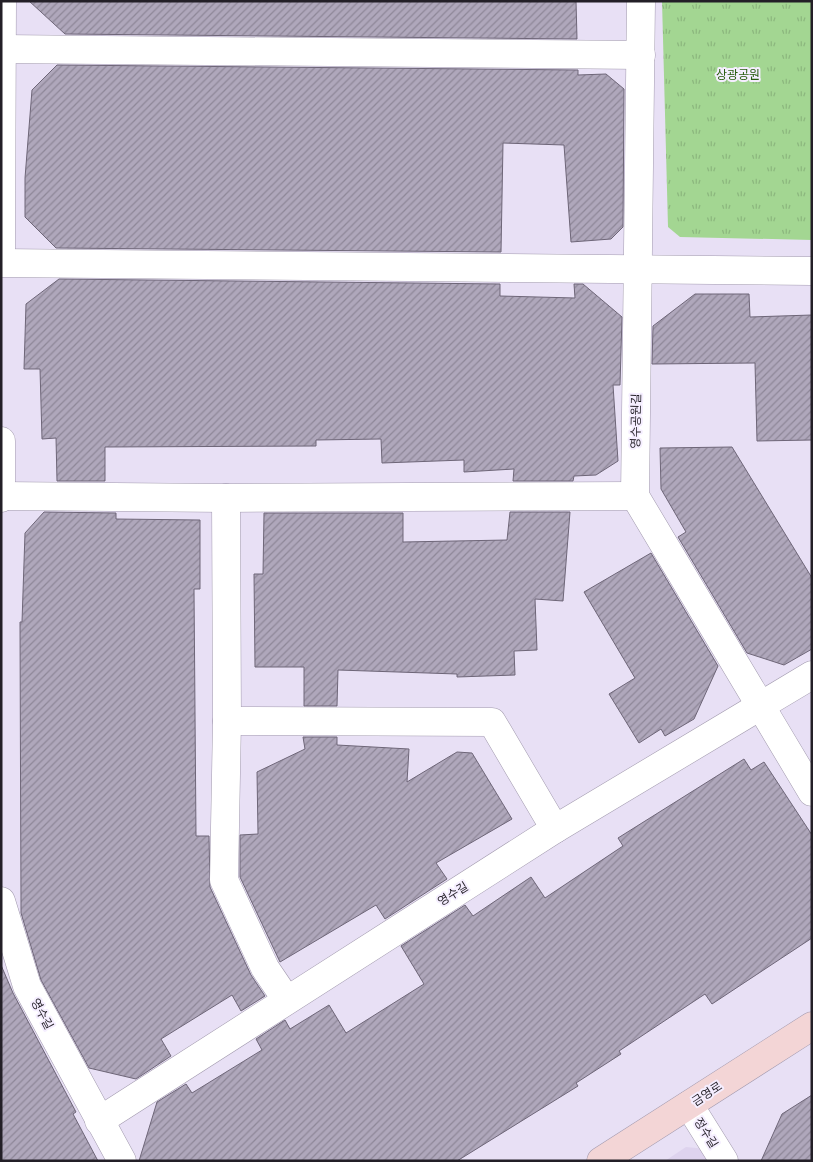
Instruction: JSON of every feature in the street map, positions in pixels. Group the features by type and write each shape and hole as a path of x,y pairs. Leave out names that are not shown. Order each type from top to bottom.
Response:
{"street":[{"path":"1,258 2,1"},
{"name":"영수공원길","path":"635,496 641,1"},
{"path":"2,49 641,55"},
{"path":"1,263 638,268 812,272"},
{"path":"1,441 1,497 635,496 812,792"},
{"path":"226,498 227,721 224,880 265,968 286,1000"},
{"name":"영수길","path":"99,1121 555,829 812,675"},
{"path":"227,721 492,722 555,829"},
{"name":"영수길","path":"1,901 27,986 122,1161"},
{"name":"금영로","path":"601,1161 812,1026"},
{"name":"정수길","path":"689,1105 724,1161"}],"shaded area":[{"path":"686,1147 717,1150 711,1161 665,1161"}],"green space":[{"name":"상광공원","path":"662,1 812,1 812,240 680,237 668,227"}],"building":[{"path":"29,1 576,1 577,39 65,34"},
{"path":"57,65 578,70 578,75 606,74 624,89 623,227 611,239 571,242 564,145 503,143 501,252 56,248 25,217 25,178 32,90"},
{"path":"59,279 500,284 500,296 575,298 574,284 583,284 622,317 620,385 613,385 618,461 596,475 574,476 573,481 513,481 514,469 464,472 464,460 382,463 381,439 316,440 316,446 105,447 105,481 57,481 56,438 42,439 40,369 24,369 26,304"},
{"path":"695,294 749,294 750,317 812,315 812,440 757,441 755,363 652,364 653,326"},
{"path":"732,447 812,578 812,649 784,665 747,653 678,537 686,532 661,489 660,448"},
{"path":"44,512 116,513 116,519 200,520 200,589 194,589 196,836 209,836 210,887 251,975 265,996 241,1011 232,995 161,1039 171,1056 136,1079 89,1068 41,980 21,913 20,622 22,622 25,533"},
{"path":"510,512 570,512 563,601 535,599 537,650 514,651 515,675 457,677 457,674 338,670 337,706 304,706 304,667 255,667 254,574 263,574 264,513 403,513 403,542 507,540"},
{"path":"651,553 718,666 694,719 665,736 661,729 639,743 609,694 635,678 584,592"},
{"path":"303,737 337,737 337,745 409,749 407,782 457,752 472,753 512,819 436,863 447,879 385,919 376,905 280,962 240,877 240,835 258,834 257,772 305,749"},
{"path":"744,759 751,770 764,762 812,835 812,938 712,1004 705,994 619,1051 621,1054 576,1083 578,1086 457,1161 139,1161 157,1102 186,1084 192,1093 262,1050 256,1039 285,1020 290,1029 329,1005 346,1033 424,984 401,946 465,905 473,916 531,877 545,898 623,846 618,838"},
{"path":"1,965 13,993 76,1112 73,1114 98,1161 1,1161"},
{"path":"812,1095 812,1161 761,1161 782,1114"}]}
